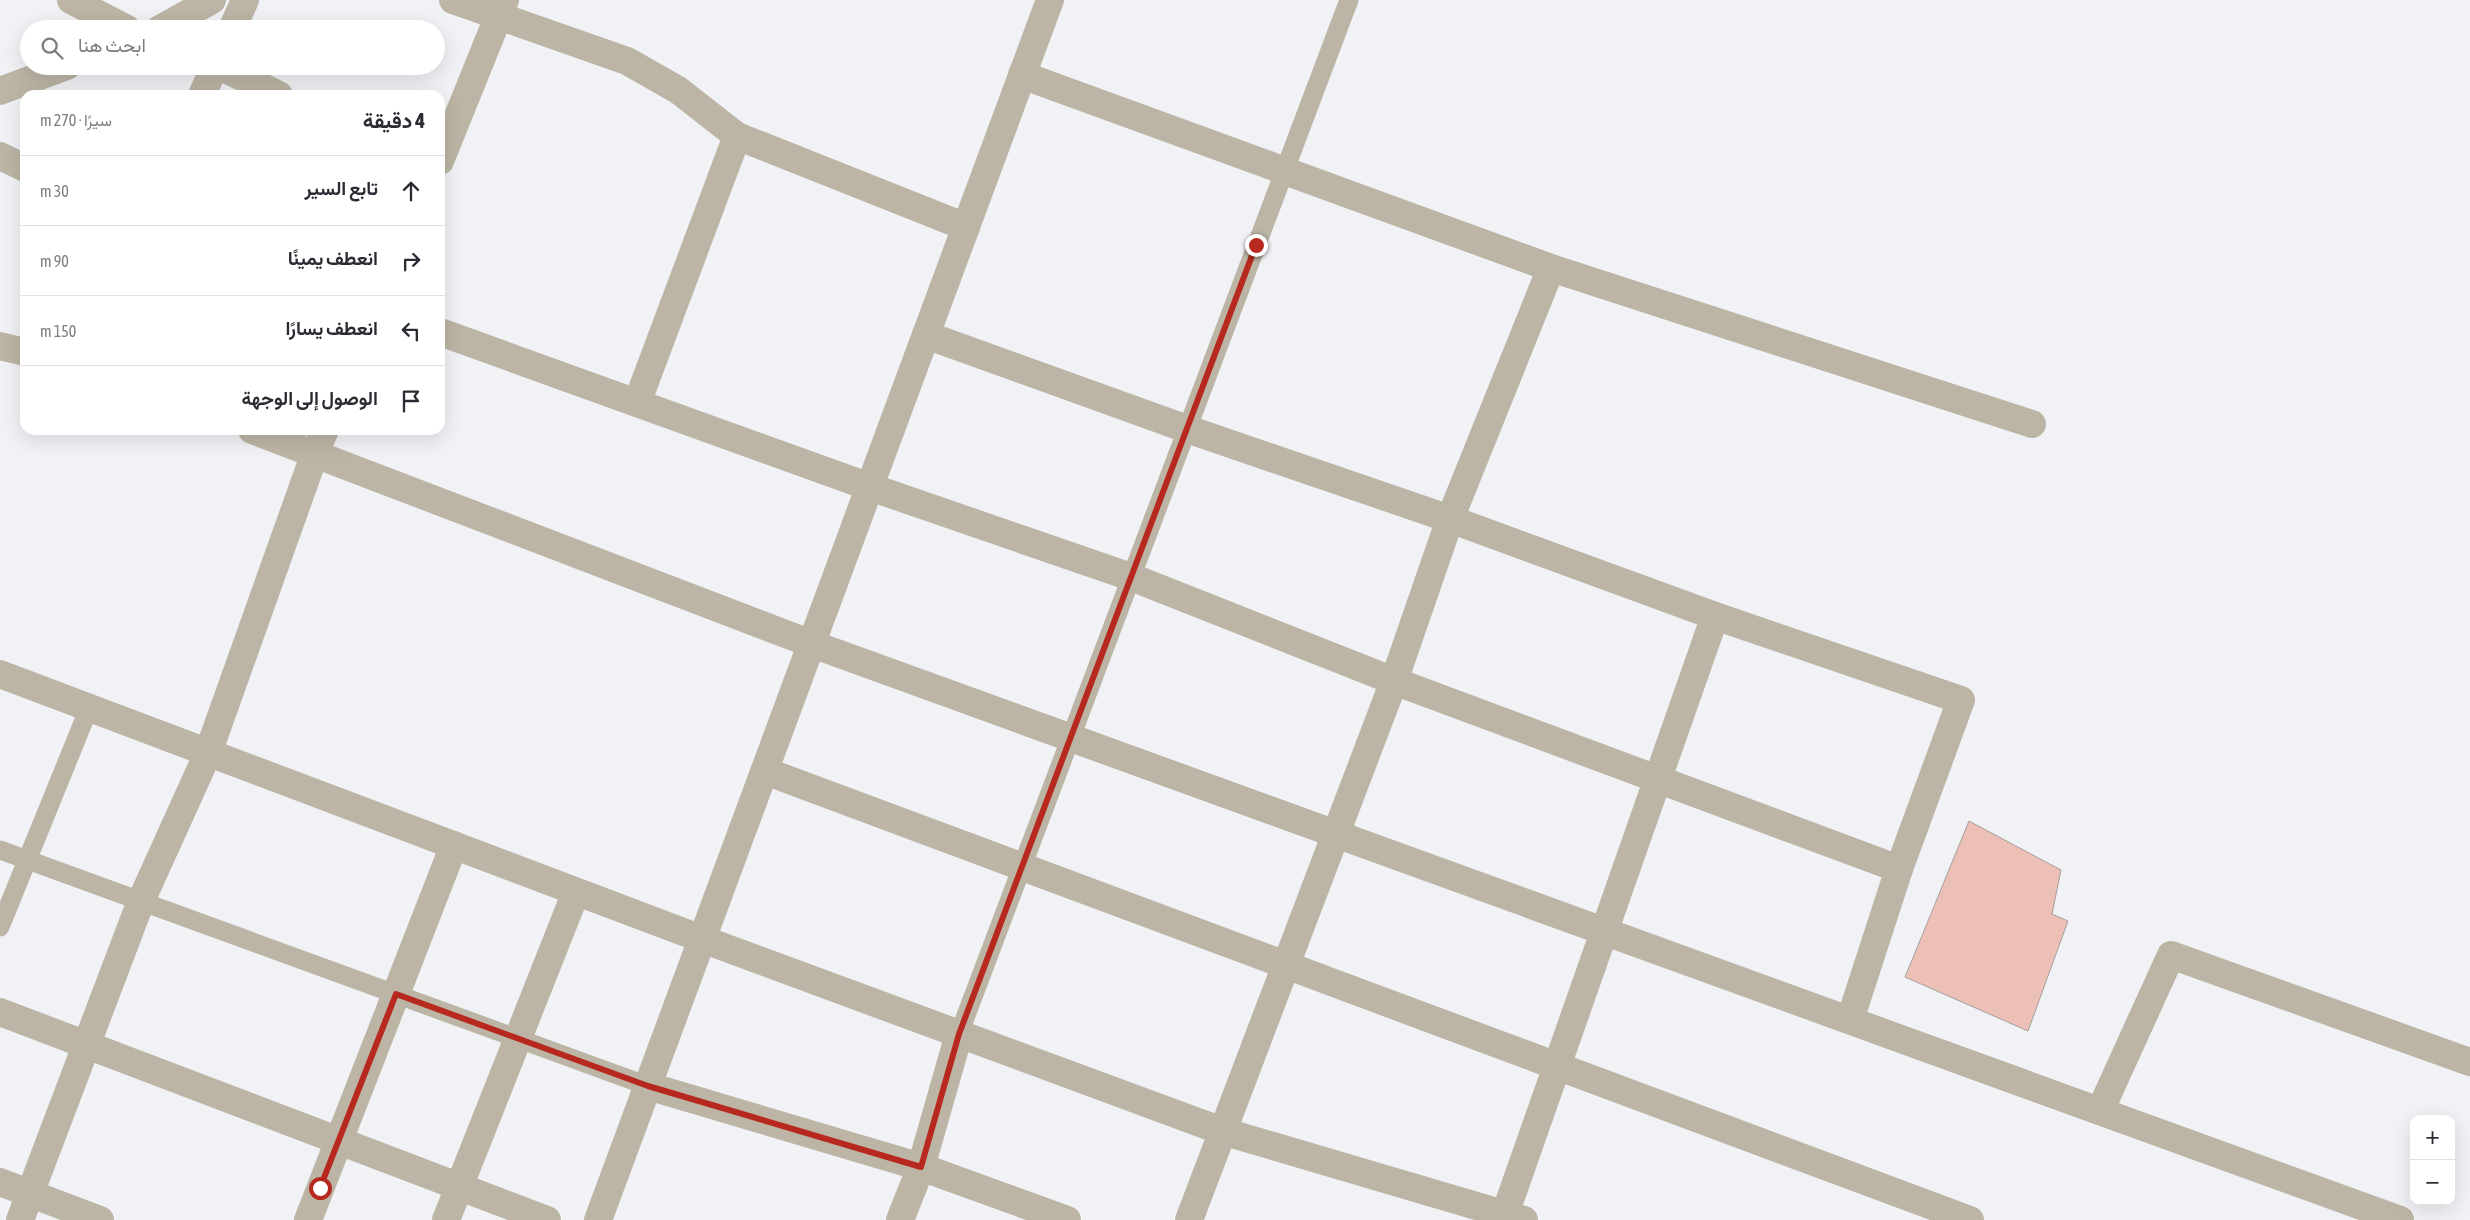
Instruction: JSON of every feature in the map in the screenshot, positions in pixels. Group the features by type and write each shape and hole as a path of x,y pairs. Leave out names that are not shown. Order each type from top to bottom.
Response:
{"street":[{"path":"71,0 109,20"},
{"path":"176,20 212,0"},
{"path":"236,20 245,0"},
{"path":"453,0 502,9 627,61 678,90 737,136 966,227"},
{"path":"598,1220 1050,0"},
{"path":"445,149 502,9"},
{"path":"0,91 43,75"},
{"path":"204,90 210,75"},
{"path":"237,75 268,90"},
{"path":"1022,75 1551,268 2032,424"},
{"path":"637,403 737,136"},
{"path":"0,156 20,166"},
{"path":"1189,1220 1394,681 1450,519 1551,268"},
{"path":"445,334 870,487 1131,577 1394,681 1899,869"},
{"path":"926,335 1187,429 1450,519 1715,616 1961,700 1899,869 1850,1020"},
{"path":"0,346 20,351"},
{"path":"280,435 320,442 812,644 1072,736 2400,1220"},
{"path":"20,1220 141,902 208,753 320,442"},
{"path":"0,674 576,892 1222,1131 1515,1217 1556,1066 1715,616"},
{"path":"765,771 1970,1220"},
{"path":"308,1220 454,846"},
{"path":"446,1220 576,892"},
{"path":"2100,1111 2170,955 2470,1062"},
{"path":"0,1012 547,1220"},
{"path":"900,1220 921,1167 959,1034"},
{"path":"648,1086 921,1167 1067,1220"},
{"path":"0,1182 100,1220"}],"lane":[{"path":"959,1034 1349,0"},
{"path":"0,927 89,708"},
{"path":"0,850 648,1086"}],"building":[{"path":"1969,821 2061,870 2052,914 2068,921 2028,1031 1905,977"}],"route":[{"path":"320,1188 396,994 648,1086 921,1167 959,1034 1256,245"}]}
